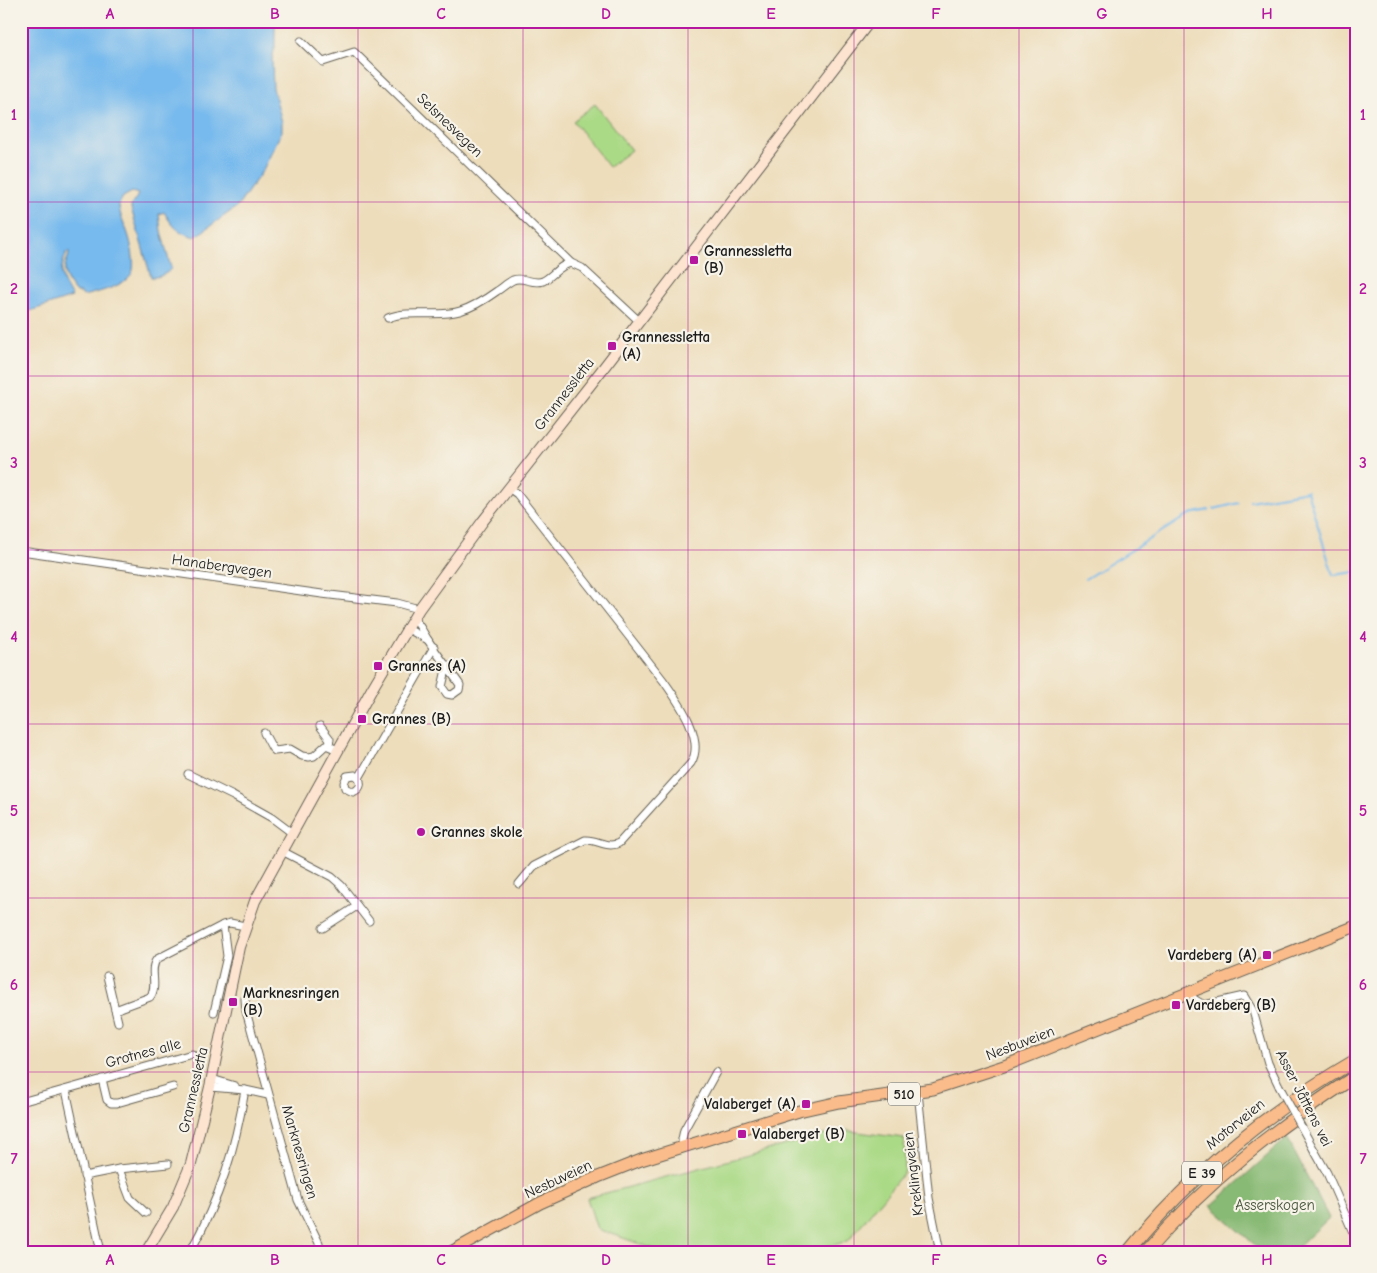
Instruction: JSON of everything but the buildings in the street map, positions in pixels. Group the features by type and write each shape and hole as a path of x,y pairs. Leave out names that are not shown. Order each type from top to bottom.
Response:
{"highway":[{"name":"Motorveien","path":"1128,1252 1165,1209 1215,1161 1279,1110 1356,1060"},
{"name":"Motorveien","path":"1146,1252 1193,1201 1238,1160 1283,1125 1356,1076"}],"main road":[{"name":"Grannessletta","path":"146,1252 164,1223 183,1185 195,1149 245,926 255,901 292,833 334,748 406,628 483,521 510,489 870,21"},
{"name":"Nesbuveien","path":"451,1252 509,1219 620,1168 683,1146 799,1111 839,1102 918,1092 946,1086 1004,1066 1356,926"}],"street":[{"name":"Selsnesvegen","path":"301,41 323,62 354,52 571,262 582,268 639,321"},
{"path":"388,318 406,315 443,314 463,310 480,302 512,281 519,279 533,282 542,281 557,269 571,262"},
{"path":"510,489 517,494 663,680 687,717 696,748 695,756 691,763 619,843 610,846 592,840 585,840 534,866 519,884"},
{"name":"Hanabergvegen","path":"21,551 397,603 416,613"},
{"path":"416,613 428,640 447,665"},
{"path":"406,628 428,640"},
{"path":"359,778 434,647"},
{"path":"320,726 334,748"},
{"path":"264,733 275,751 290,749 305,757 314,756 323,746 334,748"},
{"path":"188,774 272,818 292,833"},
{"path":"282,851 332,876 369,921"},
{"path":"323,928 357,906"},
{"path":"115,1010 150,997 154,988 153,965 157,959 223,925 230,923 245,926"},
{"path":"214,1012 227,956 223,925"},
{"path":"107,976 118,1022"},
{"name":"Asser Jåttens vei","path":"1190,992 1194,999 1204,1005 1244,996 1252,1010 1268,1064 1327,1172 1356,1239"},
{"name":"Marknesringen","path":"245,999 246,1011 298,1200 319,1244"},
{"name":"Grotnes alle","path":"21,1102 192,1054"},
{"path":"683,1146 684,1130 716,1072"},
{"name":"Grotnes alle","path":"102,1079 106,1100 111,1103 174,1087"},
{"name":"Marknesringen","path":"211,1083 268,1094"},
{"path":"66,1090 101,1252"},
{"path":"190,1252 204,1228 222,1186 234,1147 245,1090"},
{"name":"Kreklingveien","path":"918,1092 929,1198 940,1252"},
{"path":"84,1176 118,1169 168,1164"},
{"path":"118,1169 130,1198 137,1207 146,1212"}],"green space":[{"path":"595,104 631,150 609,167 573,121"},
{"path":"842,1130 904,1138 905,1171 848,1241 808,1252 663,1252 597,1229 587,1198"},
{"name":"Asserskogen","path":"1287,1138 1329,1218 1293,1252 1263,1252 1211,1206"}],"water":[{"path":"21,21 275,21 275,45 272,60 273,88 282,122 282,131 263,170 238,206 195,237 176,228 164,212 159,214 161,231 171,268 168,272 160,276 151,277 131,208 138,194 132,192 123,197 119,204 133,254 133,270 128,278 110,288 83,296 81,293 76,293 66,278 65,265 69,252 67,252 62,266 62,276 72,297 21,314"}],"waterway":[{"path":"1250,501 1307,491 1333,575 1356,572"},
{"path":"1214,509 1239,503"},
{"path":"1085,579 1190,514 1209,510"}],"place":[{"name":"Grannessletta (B)","path":"694,260"},
{"name":"Grannessletta (A)","path":"612,346"},
{"name":"Grannes (A)","path":"378,666"},
{"name":"Grannes (B)","path":"362,719"},
{"name":"Grannes skole","path":"421,832"},
{"name":"Vardeberg (A)","path":"1267,955"},
{"name":"Marknesringen (B)","path":"233,1002"},
{"name":"Vardeberg (B)","path":"1176,1005"},
{"name":"Valaberget (A)","path":"806,1104"},
{"name":"Valaberget (B)","path":"742,1134"}]}
